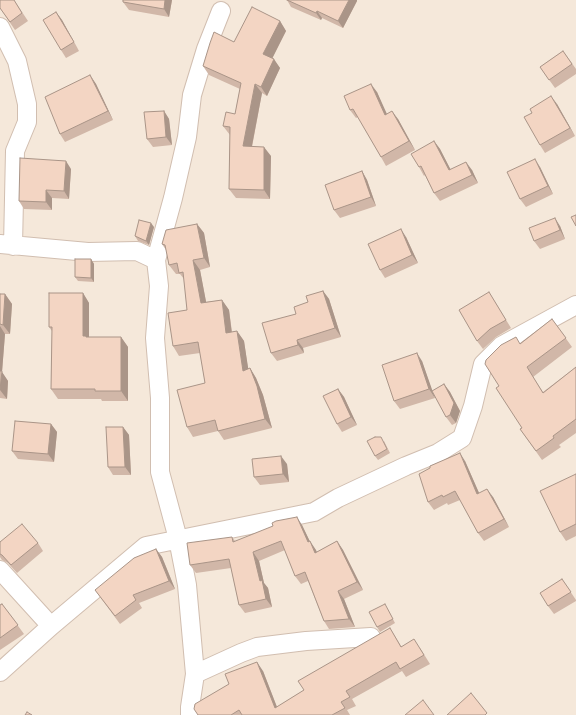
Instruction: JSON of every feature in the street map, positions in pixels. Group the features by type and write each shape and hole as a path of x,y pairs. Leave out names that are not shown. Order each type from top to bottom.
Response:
{"street":[{"path":"190,715 195,674 187,585 178,539 160,472 160,398 155,338 159,286 156,260 185,146 192,95 220,11"},
{"path":"0,27 16,61 27,104 27,122 15,151 7,245 88,252 137,251 156,260"},
{"path":"0,672 51,626 146,546 314,512 338,498 438,453 462,438 473,406 483,364 501,346 576,305"},
{"path":"0,570 51,626"},
{"path":"195,674 257,647 306,641 371,637"}],"shaded area":[{"path":"0,0 576,0 576,715 0,715"}],"building":[{"path":"0,0 14,0 22,13 10,22 0,8"},
{"path":"123,0 165,0 164,9 123,2"},
{"path":"287,0 349,0 338,21"},
{"path":"252,7 280,21 263,54 274,59 261,87 255,84 243,146 264,147 264,190 229,189 230,127 223,126 226,112 235,114 241,83 203,66 214,32 234,42"},
{"path":"56,12 74,42 61,50 43,20"},
{"path":"563,51 572,64 549,80 540,67"},
{"path":"90,75 108,111 60,134 45,97"},
{"path":"371,84 385,115 392,111 409,141 381,157 353,109 350,110 344,96"},
{"path":"551,96 570,128 540,145 524,117 532,113 530,109"},
{"path":"164,111 166,137 147,139 144,112"},
{"path":"434,141 449,170 466,162 472,175 434,193 421,166 419,167 411,154"},
{"path":"20,158 66,161 64,191 46,190 46,202 19,201"},
{"path":"535,159 548,186 520,199 507,172"},
{"path":"362,171 371,197 334,210 325,185"},
{"path":"576,215 576,226 571,217"},
{"path":"555,218 560,230 534,241 529,228"},
{"path":"139,220 151,223 146,241 135,236"},
{"path":"197,224 204,258 193,260 201,303 222,300 226,333 237,331 243,371 250,368 257,386 265,419 218,431 215,420 187,427 177,390 205,383 198,342 173,346 168,313 187,310 183,272 179,273 177,263 169,265 165,245 162,244 166,230"},
{"path":"401,229 412,255 380,270 368,244"},
{"path":"75,259 91,259 91,278 75,277"},
{"path":"323,291 335,328 297,340 298,345 271,353 262,323 296,314 294,307 308,302 306,296"},
{"path":"489,292 506,320 490,329 477,341 459,310"},
{"path":"49,293 83,293 83,336 121,337 121,391 51,389 52,327 49,327"},
{"path":"0,294 5,294 3,325 0,324"},
{"path":"552,319 566,338 527,367 543,393 576,367 576,419 536,451 520,429 522,428 496,388 499,386 485,364 486,360 501,345 516,337 520,344"},
{"path":"417,353 429,389 394,401 382,365"},
{"path":"0,371 2,371 0,390"},
{"path":"444,384 454,403 450,415 446,417 432,391"},
{"path":"338,389 351,417 337,424 323,396"},
{"path":"15,421 51,424 48,454 12,451"},
{"path":"106,427 123,427 125,467 108,467"},
{"path":"375,437 381,437 387,449 375,456 367,441"},
{"path":"460,453 477,494 487,489 504,519 478,533 455,491 428,502 419,474 430,468 430,466"},
{"path":"281,456 283,474 254,477 252,459"},
{"path":"576,474 576,524 560,532 540,491"},
{"path":"297,517 315,553 337,541 357,582 338,591 349,619 324,621 305,572 295,576 281,541 253,552 266,599 239,605 229,559 190,565 187,543 232,537 233,542 273,526 272,523 276,521"},
{"path":"22,524 38,543 11,565 0,554 0,542"},
{"path":"156,549 169,581 133,595 136,600 115,616 95,590 134,558"},
{"path":"562,579 571,592 548,606 540,593"},
{"path":"2,604 18,625 0,638 0,605"},
{"path":"385,604 393,619 377,627 369,612"},
{"path":"390,628 401,647 414,639 424,655 400,669 396,662 346,691 350,697 341,702 345,708 332,715 242,715 239,710 231,715 198,715 194,709 195,704 229,684 225,674 257,662 275,708 304,690 298,681"},
{"path":"471,693 487,713 485,715 447,715"},
{"path":"423,700 434,715 405,715"}]}
